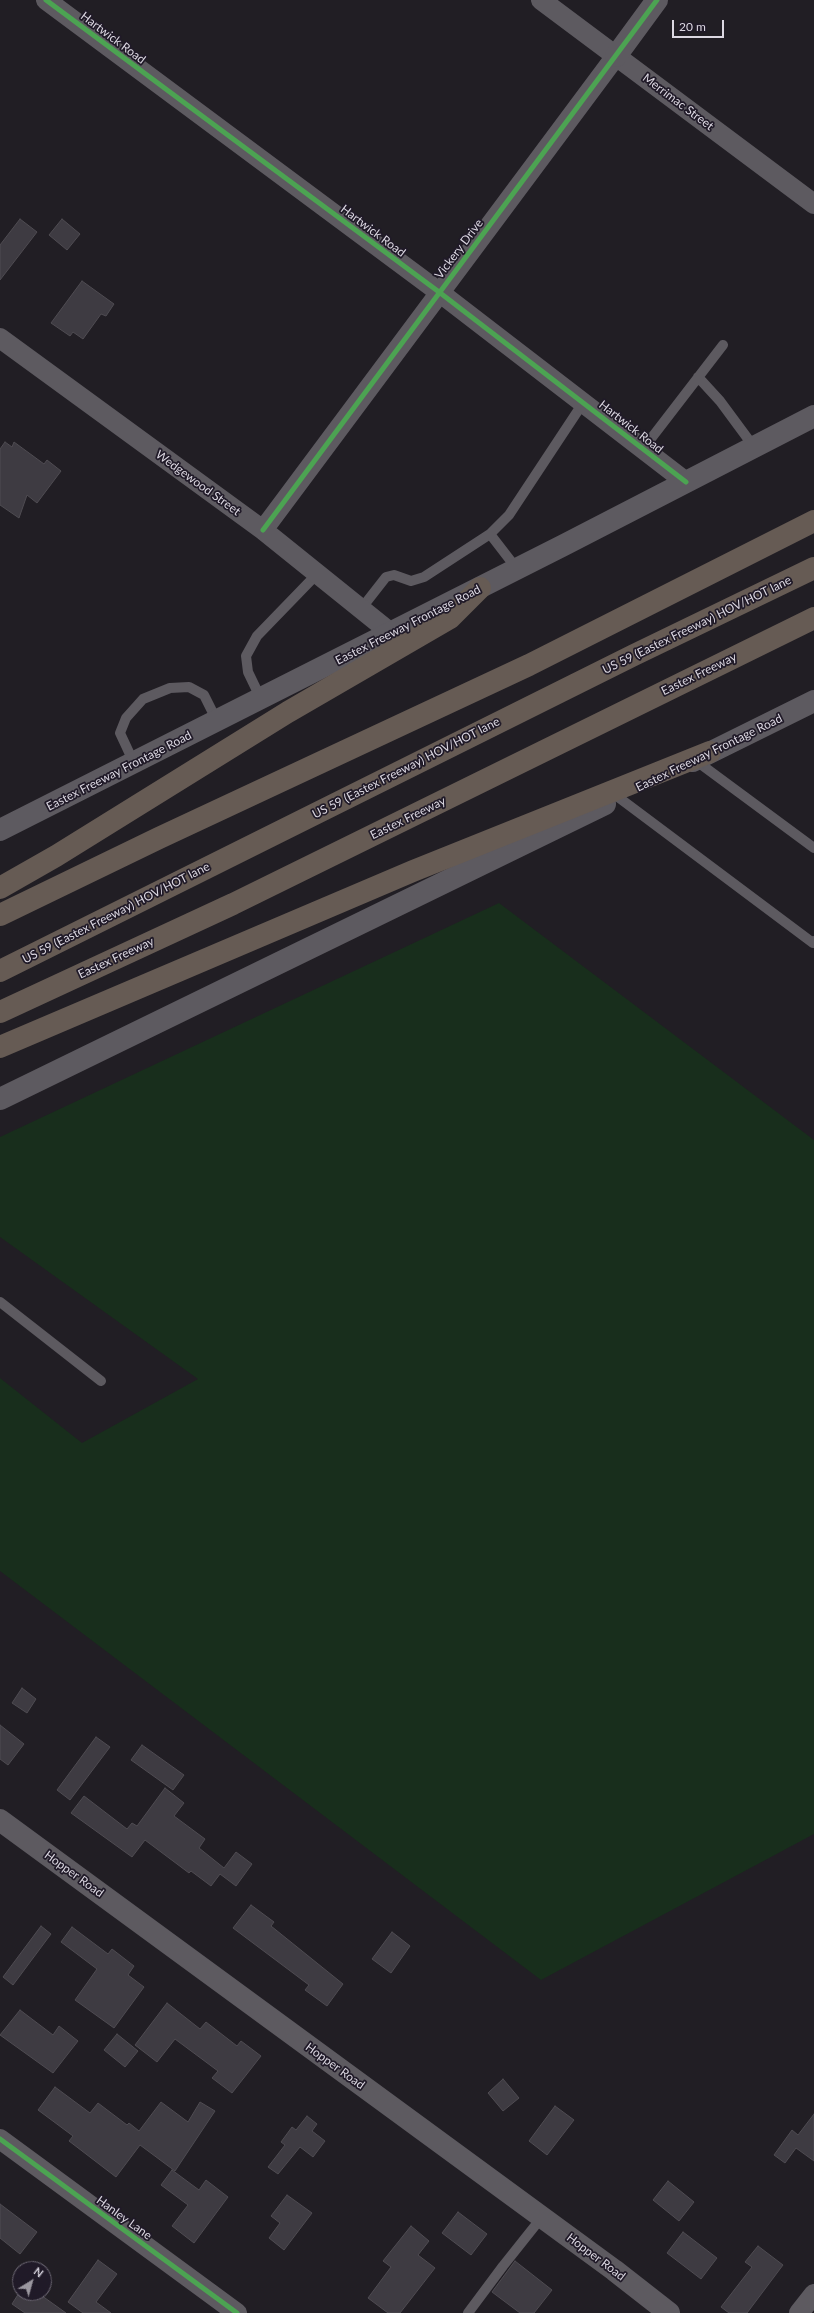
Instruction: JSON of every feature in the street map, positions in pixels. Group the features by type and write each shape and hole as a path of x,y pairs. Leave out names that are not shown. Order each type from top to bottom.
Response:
{"highway":[{"path":"0,916 166,834 529,664 814,521"},
{"name":"US 59 (Eastex Freeway) HOV/HOT lane","path":"0,971 634,655 814,568"},
{"path":"0,888 56,856 288,712 450,618 480,588"},
{"name":"Eastex Freeway","path":"0,1012 233,904 814,618"},
{"path":"0,1047 413,871 702,756"}],"main road":[{"name":"Vickery Drive","path":"616,56 658,0"},
{"name":"Eastex Freeway Frontage Road","path":"1,829 480,588 814,416"},
{"name":"Eastex Freeway Frontage Road","path":"0,1099 814,702"},
{"name":"Hopper Road","path":"0,1820 542,2217 669,2313"}],"street":[{"name":"Hartwick Road","path":"46,0 438,292 686,482"},
{"name":"Merrimac Street","path":"541,0 814,204"},
{"name":"Vickery Drive","path":"263,530 438,292 616,56"},
{"name":"Wedgewood Street","path":"0,338 263,530 391,633"},
{"name":"Hanley Lane","path":"0,2139 237,2313"},
{"path":"799,2313 814,2294"}],"lane":[{"path":"643,448 723,345"},
{"path":"698,377 720,401 754,447"},
{"path":"361,609 386,577 394,575 411,581 424,577 490,534 509,515 583,403"},
{"path":"490,534 517,569"},
{"path":"261,699 248,672 246,656 257,636 317,574"},
{"path":"134,763 120,733 126,718 144,699 170,688 189,687 204,695 217,721"},
{"path":"702,756 814,848"},
{"path":"618,797 814,943"},
{"path":"0,1302 101,1381"},
{"path":"468,2313 542,2217"}],"green space":[{"path":"499,903 814,1140 814,1834 541,1980 0,1571 0,1378 82,1443 198,1379 0,1237 0,1137"}],"building":[{"path":"20,219 37,232 0,280 0,245"},
{"path":"62,219 80,234 67,250 49,235"},
{"path":"82,281 114,304 106,316 101,314 83,339 73,332 70,336 51,323"},
{"path":"5,442 12,447 14,442 44,464 47,460 61,471 37,503 27,495 19,518 0,505 0,449"},
{"path":"22,1688 36,1699 27,1713 12,1703"},
{"path":"0,1725 24,1744 8,1765 0,1759"},
{"path":"96,1737 110,1747 70,1800 57,1790"},
{"path":"142,1745 184,1775 173,1790 131,1760"},
{"path":"165,1788 184,1803 174,1816 205,1839 199,1848 224,1868 236,1852 252,1864 236,1886 220,1874 211,1886 191,1871 189,1873 145,1840 132,1857 71,1813 84,1796 127,1829 132,1823 137,1826"},
{"path":"251,1905 274,1922 271,1926 343,1984 327,2006 305,1990 309,1985 233,1928"},
{"path":"41,1926 51,1934 13,1985 3,1977"},
{"path":"72,1927 108,1954 112,1949 134,1966 128,1975 144,1987 114,2028 75,2000 97,1969 61,1942"},
{"path":"392,1932 410,1946 391,1973 372,1959"},
{"path":"167,2003 200,2029 206,2022 237,2046 241,2041 261,2056 232,2093 212,2078 218,2071 175,2039 157,2062 135,2045"},
{"path":"20,2010 53,2035 59,2026 78,2041 53,2073 0,2035"},
{"path":"117,2034 138,2051 125,2067 104,2050"},
{"path":"503,2079 519,2098 503,2111 488,2093"},
{"path":"55,2087 90,2113 98,2103 127,2125 129,2123 139,2131 161,2102 188,2122 200,2102 215,2111 175,2171 140,2145 116,2177 69,2141 73,2136 38,2110"},
{"path":"555,2106 574,2120 547,2155 529,2141"},
{"path":"814,2114 814,2161 796,2148 785,2163 774,2155 792,2130 798,2135"},
{"path":"307,2116 317,2124 312,2131 325,2141 313,2157 300,2147 278,2174 268,2167 285,2145 281,2142 292,2127 296,2130"},
{"path":"172,2170 199,2190 206,2180 228,2197 194,2243 172,2226 188,2205 161,2185"},
{"path":"668,2181 694,2202 679,2221 653,2200"},
{"path":"287,2195 312,2213 284,2250 269,2238 280,2223 271,2216"},
{"path":"0,2204 37,2232 20,2254 0,2238"},
{"path":"458,2212 487,2234 471,2255 442,2233"},
{"path":"411,2226 429,2241 418,2255 435,2268 400,2313 388,2313 368,2298 391,2267 383,2261"},
{"path":"683,2232 717,2258 701,2279 667,2253"},
{"path":"758,2246 783,2265 747,2313 729,2313 721,2307 752,2267 745,2262"},
{"path":"98,2260 117,2274 96,2302 111,2313 83,2313 68,2302"},
{"path":"515,2261 552,2290 534,2313 520,2313 492,2292"},
{"path":"14,2301 49,2301 66,2313 25,2313 12,2304"}],"cycle path":[{"path":"46,0 439,292 686,482"},
{"path":"263,530 657,0"},
{"path":"0,2139 237,2313"}]}
